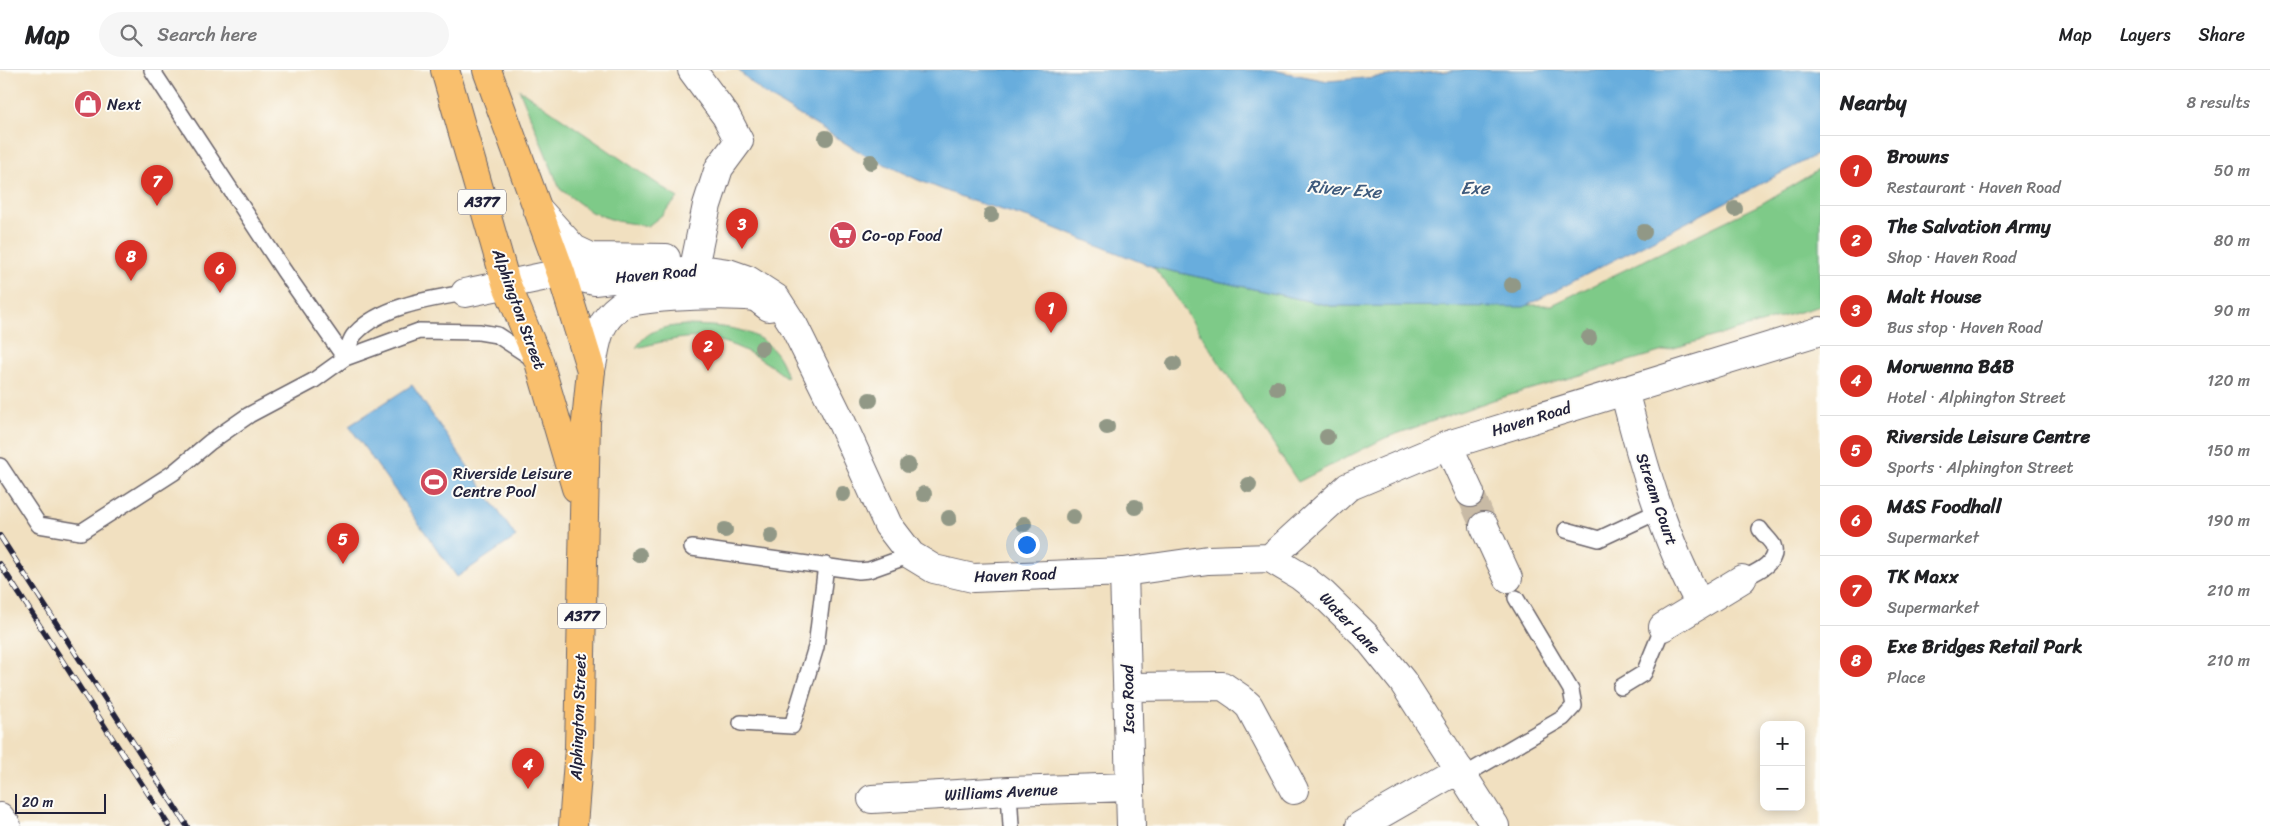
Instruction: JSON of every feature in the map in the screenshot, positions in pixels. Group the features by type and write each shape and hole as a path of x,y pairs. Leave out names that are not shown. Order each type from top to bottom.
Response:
{"highway":[{"name":"Alphington Street","path":"445,70 506,283 539,362 562,436 584,518"},
{"name":"Alphington Street","path":"487,70 561,273 591,370 586,422 579,748 573,826"}],"street":[{"path":"692,70 726,116 739,141 719,168 707,205 696,258"},
{"path":"535,206 574,249 591,257"},
{"name":"Haven Road","path":"561,273 591,257 696,258 780,279 794,326"},
{"name":"Haven Road","path":"561,273 594,281 701,269 728,273 748,280 776,298 794,326 841,421 888,525 911,555 934,569 973,578 1124,572"},
{"path":"465,293 561,273"},
{"name":"Haven Road","path":"591,370 601,325 622,305 653,299 701,295 756,297 794,326"},
{"name":"Haven Road","path":"1270,558 1348,487 1448,445 1624,390 1816,340"},
{"name":"Stream Court","path":"1624,390 1659,511 1684,575 1700,604"},
{"path":"1448,445 1470,493"},
{"path":"1484,526 1512,588"},
{"path":"1124,572 1208,560 1270,558"},
{"name":"Water Lane","path":"1270,558 1300,576 1323,594 1366,636 1403,682 1495,826"},
{"name":"Isca Road","path":"1124,572 1131,826"},
{"path":"1663,627 1742,579"},
{"path":"1128,687 1223,686 1240,697 1248,706 1294,790"},
{"path":"1360,826 1461,773"},
{"name":"Williams Avenue","path":"872,799 1009,791 1130,787"},
{"path":"0,818 7,826"}],"lane":[{"path":"152,70 284,271 345,358"},
{"path":"345,358 354,334 373,319 419,302 465,293"},
{"path":"0,466 39,525 82,532 173,473 210,442 248,415 313,381 345,358 419,331 479,332 497,335 539,362"},
{"path":"1566,530 1599,539 1659,511"},
{"path":"1742,579 1767,566 1774,555 1773,546 1760,529"},
{"path":"692,548 859,571 869,570 911,555"},
{"path":"741,723 792,726 816,647 826,565"},
{"path":"1461,773 1563,718 1574,706 1571,690 1512,588"},
{"path":"1621,687 1644,673 1663,627"},
{"path":"1009,791 1011,826"}],"green space":[{"path":"519,89 678,198 662,215 648,226 616,221 591,212 560,189"},
{"path":"1820,169 1820,306 1493,400 1385,438 1298,482 1168,285 1153,267 1331,306 1552,305 1761,204"},
{"path":"685,325 733,329 761,339 772,348 781,361 787,378 762,360 736,346 707,339 677,339 636,348 646,337 657,330"}],"water":[{"name":"Exe","path":"738,70 1272,70 1328,81 1462,70 1820,70 1820,153 1524,307 1331,306 1153,267 1029,218 972,201 918,180 863,154 763,93"},
{"name":"Riverside Leisure Centre Pool","path":"412,385 516,537 457,577 349,426"}],"tunnel":[{"path":"1470,493 1484,526"}],"railway":[{"path":"0,536 187,826"},
{"path":"0,564 169,826"}],"place":[{"name":"Next","path":"88,104"},
{"name":"TK Maxx","path":"157,206"},
{"name":"Co-op Food","path":"843,235"},
{"name":"Malt House","path":"742,249"},
{"name":"Exe Bridges Retail Park","path":"131,281"},
{"name":"M&S Foodhall","path":"220,293"},
{"name":"Browns","path":"1051,333"},
{"name":"The Salvation Army","path":"708,371"},
{"name":"Riverside Leisure Centre Pool","path":"434,482"},
{"name":"Riverside Leisure Centre","path":"343,564"},
{"name":"Morwenna B&B","path":"528,789"}],"water label":[{"name":"River Exe","path":"1344,189"}]}
